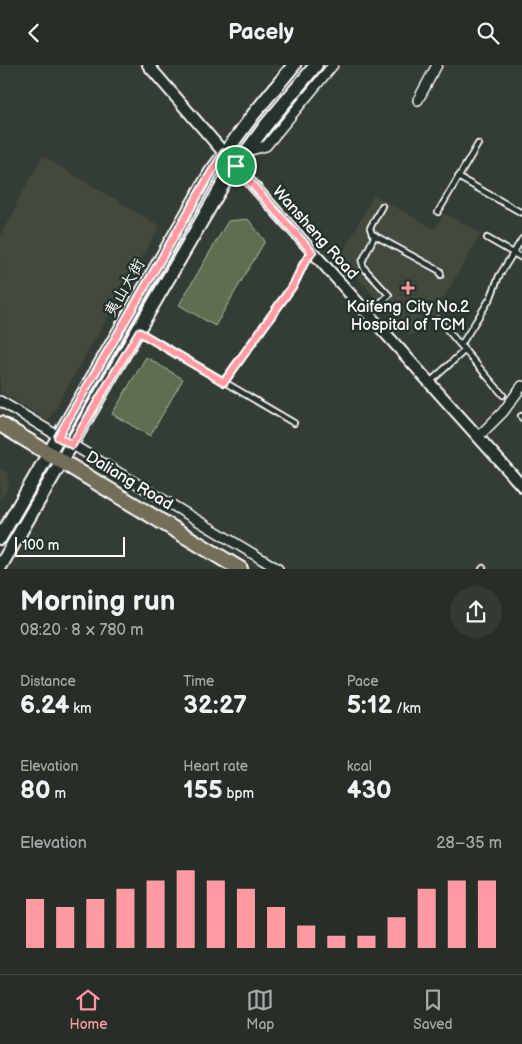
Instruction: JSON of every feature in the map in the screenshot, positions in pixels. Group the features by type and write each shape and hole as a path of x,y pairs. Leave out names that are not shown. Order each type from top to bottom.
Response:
{"main road":[{"name":"夷山大街","path":"0,538 211,173 253,115 294,65"},
{"name":"夷山大街","path":"0,567 236,166 316,65"},
{"name":"Daliang Road","path":"0,424 46,457"},
{"name":"Daliang Road","path":"0,435 46,457 240,569"},
{"name":"Daliang Road","path":"60,465 222,569"}],"street":[{"name":"Wansheng Road","path":"148,65 224,153 522,486"},
{"path":"246,151 266,146 333,65"},
{"path":"418,100 436,65"},
{"path":"478,437 503,412 522,387"},
{"path":"0,401 278,569"}],"lane":[{"path":"438,212 478,144"},
{"path":"458,177 522,213"},
{"path":"382,206 370,228 372,233 440,271 441,275"},
{"path":"368,314 389,295 364,268 362,262 375,235"},
{"path":"487,238 522,259"},
{"path":"461,345 491,297 499,276 522,239"},
{"path":"224,382 294,284 304,263 312,252"},
{"path":"438,319 503,395"},
{"path":"139,332 294,423"},
{"path":"429,383 465,350"}],"shaded area":[{"path":"43,156 160,226 48,421 0,391 0,236 14,212 17,201"},
{"name":"Kaifeng City No.2 Hospital of TCM","path":"374,195 435,229 444,213 481,233 433,317 410,337 340,258"},
{"path":"0,468 8,473 9,480 8,488 0,501"}],"green space":[{"path":"248,219 265,241 215,326 179,305 228,221"},
{"path":"146,357 183,379 150,436 112,414"}],"place":[{"name":"Kaifeng City No.2 Hospital of TCM","path":"408,288"}],"route":[{"path":"224,153 236,166 312,252 304,263 294,284 224,382 139,332 72,445 58,437 224,153"}]}
